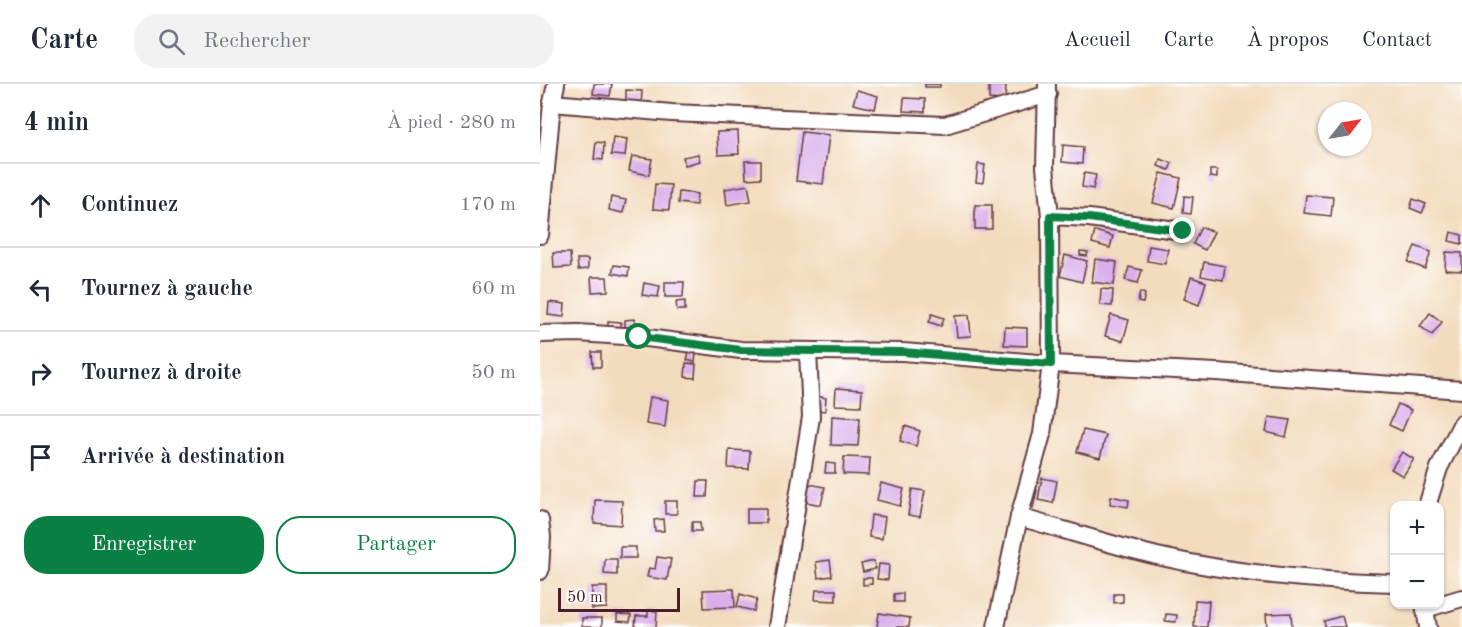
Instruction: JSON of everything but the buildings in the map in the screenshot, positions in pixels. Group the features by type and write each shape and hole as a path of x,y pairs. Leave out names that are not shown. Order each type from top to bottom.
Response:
{"street":[{"path":"540,235 552,103 556,84"},
{"path":"552,103 672,113 945,125 1048,89 1045,167 1050,216 1051,364 1042,434 1019,518 996,627"},
{"path":"1050,216 1089,218 1183,231"},
{"path":"540,334 639,337 741,350 903,352 1051,364 1216,372 1462,390"},
{"path":"777,627 811,417 808,351"},
{"path":"1429,501 1439,468 1462,423"},
{"path":"1019,518 1158,556 1255,574 1390,583"},
{"path":"540,520 542,537 540,571"},
{"path":"1444,602 1462,598"},
{"path":"1424,609 1428,627"}],"route":[{"path":"639,337 741,350 903,352 1051,364 1050,216 1089,218 1183,231"}]}
